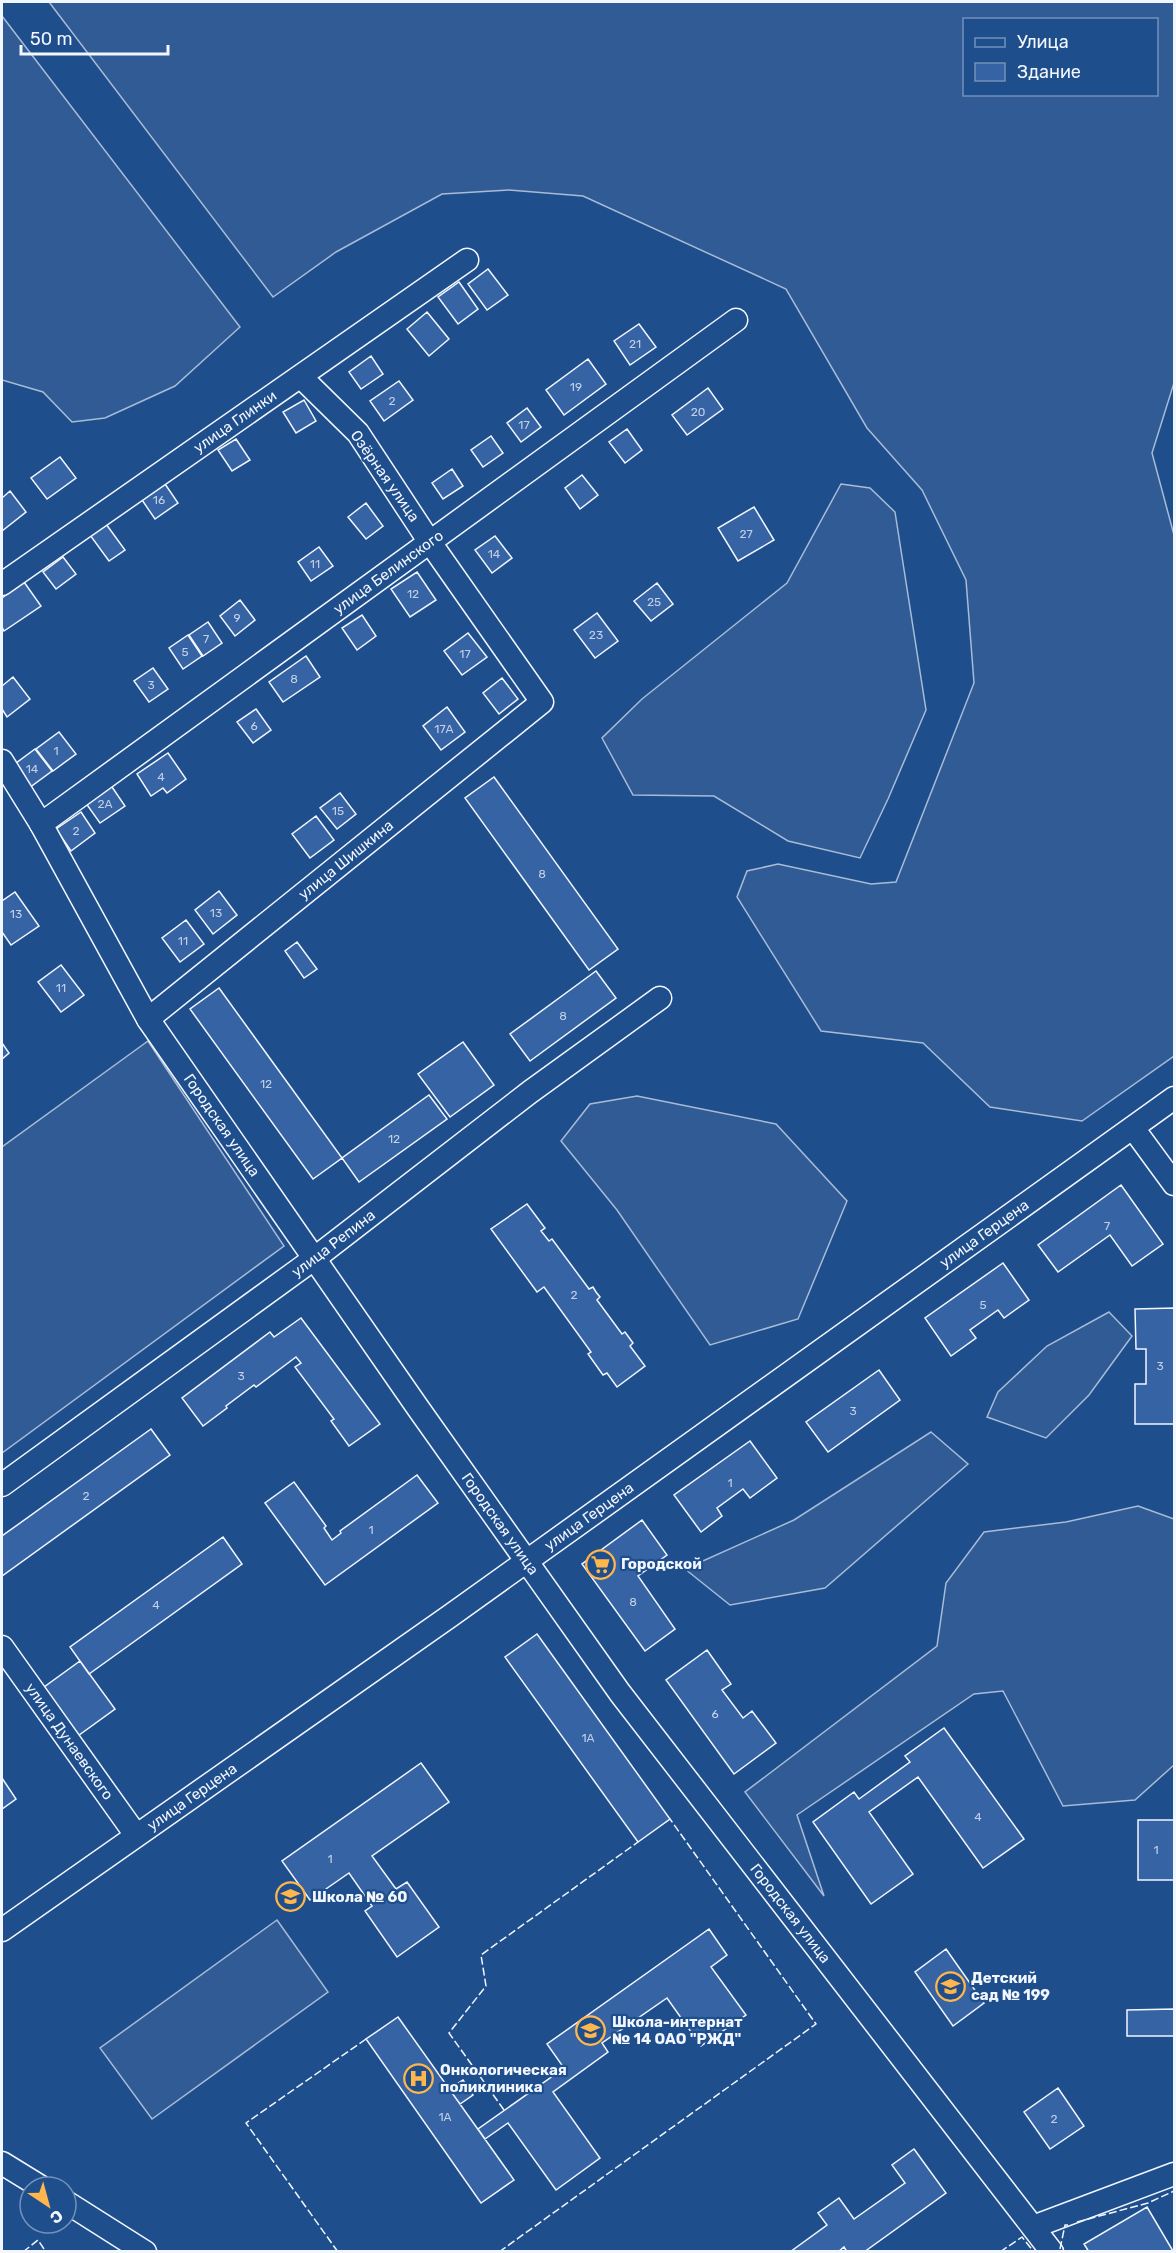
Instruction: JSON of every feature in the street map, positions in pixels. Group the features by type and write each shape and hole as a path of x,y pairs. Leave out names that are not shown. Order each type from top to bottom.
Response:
{"street":[{"name":"улица Глинки","path":"2,584 467,260"},
{"name":"улица Белинского","path":"41,824 736,320"},
{"name":"Озёрная улица","path":"301,377 358,434 429,541 542,702"},
{"name":"улица Шишкина","path":"148,1019 542,702"},
{"name":"Городская улица","path":"2,761 41,824 148,1019 526,1561 620,1693 1052,2252"},
{"name":"улица Репина","path":"2,1485 315,1258 530,1092 660,998"},
{"name":"улица Герцена","path":"2,1930 526,1561 1174,1098"},
{"path":"1133,1128 1174,1184"},
{"name":"улица Дунаевского","path":"2,1647 136,1835"},
{"path":"2,2163 22,2175"},
{"path":"1033,2227 1174,2174"},
{"path":"78,2210 146,2252"}],"shaded area":[{"path":"49,2 1174,2 1174,383 1152,453 1174,535 1174,1056 1082,1121 990,1107 923,1043 821,1031 737,897 747,871 778,864 871,884 896,882 974,683 966,580 922,490 867,428 786,289 583,196 509,190 442,194 336,252 273,297"},
{"path":"2,16 240,327 175,386 105,418 72,422 43,392 2,380"},
{"path":"841,484 870,488 895,512 926,710 860,858 788,841 714,796 633,795 602,738 642,699 787,583"},
{"path":"148,1041 284,1246 2,1453 2,1147"},
{"path":"637,1096 776,1124 847,1201 798,1319 710,1345 617,1210 561,1141 590,1104"},
{"path":"1109,1312 1132,1336 1089,1395 1046,1438 987,1417 998,1392 1047,1346"},
{"path":"931,1432 968,1464 825,1588 730,1605 685,1569 794,1520"},
{"path":"1138,1506 1174,1519 1174,1765 1135,1800 1063,1806 1003,1691 974,1694 797,1815 824,1896 745,1792 937,1646 946,1583 984,1532 1066,1522"},
{"path":"277,1920 328,1992 152,2119 100,2048"}],"building":[{"path":"488,269 508,295 487,310 468,284"},
{"path":"459,282 478,309 458,324 438,297"},
{"path":"427,312 449,339 429,356 407,329"},
{"path":"639,324 656,347 630,365 614,341"},
{"path":"371,356 383,374 361,389 349,372"},
{"path":"588,359 606,384 564,415 546,390"},
{"path":"399,381 413,400 384,421 370,401"},
{"path":"708,388 723,409 687,435 672,415"},
{"path":"304,400 316,421 296,433 283,412"},
{"path":"527,408 541,427 521,442 507,423"},
{"path":"627,429 642,450 625,463 609,442"},
{"path":"491,436 503,453 483,467 471,450"},
{"path":"236,439 250,460 232,471 218,450"},
{"path":"60,457 76,478 47,499 31,478"},
{"path":"452,469 463,486 443,499 432,483"},
{"path":"582,475 598,495 580,509 565,488"},
{"path":"163,481 178,503 155,519 140,497"},
{"path":"10,491 26,512 2,531 2,498"},
{"path":"366,503 383,526 366,539 348,517"},
{"path":"754,507 774,540 738,561 718,528"},
{"path":"106,524 125,550 109,561 90,535"},
{"path":"495,536 512,558 492,573 475,550"},
{"path":"319,547 333,566 311,581 298,562"},
{"path":"63,557 76,574 56,589 43,572"},
{"path":"417,572 436,600 410,617 391,589"},
{"path":"24,582 41,606 4,631 2,598"},
{"path":"657,583 673,604 651,621 634,601"},
{"path":"240,600 255,620 235,636 220,616"},
{"path":"597,613 618,641 595,658 574,630"},
{"path":"362,615 376,636 357,650 342,628"},
{"path":"208,622 222,643 203,656 189,635"},
{"path":"468,633 487,657 462,675 444,651"},
{"path":"188,635 202,656 183,669 169,648"},
{"path":"306,656 320,677 283,702 269,682"},
{"path":"153,668 168,689 149,702 134,681"},
{"path":"13,677 30,699 7,717 2,709 2,686"},
{"path":"502,678 518,699 499,714 483,693"},
{"path":"447,707 465,732 441,750 423,726"},
{"path":"256,709 271,730 253,743 237,722"},
{"path":"59,732 76,754 53,771 36,749"},
{"path":"35,749 52,771 29,788 12,766"},
{"path":"168,753 186,779 167,793 163,788 151,796 137,774"},
{"path":"494,777 618,949 589,970 465,798"},
{"path":"110,784 125,806 100,823 85,802"},
{"path":"340,793 356,814 337,829 320,808"},
{"path":"81,812 95,833 71,851 56,829"},
{"path":"316,816 334,840 310,858 292,834"},
{"path":"219,891 237,915 213,934 195,910"},
{"path":"15,892 39,926 11,945 2,932 2,901"},
{"path":"186,920 204,944 180,962 162,938"},
{"path":"297,942 317,969 304,978 285,951"},
{"path":"61,965 84,995 61,1012 38,982"},
{"path":"596,971 616,998 530,1061 510,1034"},
{"path":"219,988 342,1158 313,1179 190,1009"},
{"path":"463,1042 494,1085 450,1117 418,1074"},
{"path":"2,1043 9,1053 2,1059"},
{"path":"429,1095 447,1119 359,1182 342,1158"},
{"path":"1121,1185 1163,1244 1132,1266 1110,1235 1058,1272 1038,1245"},
{"path":"527,1204 545,1228 541,1231 549,1241 552,1239 589,1289 593,1287 600,1297 597,1300 622,1334 625,1332 633,1343 630,1346 645,1366 617,1387 607,1373 603,1375 588,1354 591,1352 544,1287 537,1292 491,1229"},
{"path":"1003,1263 1029,1300 1004,1318 998,1310 970,1330 976,1338 951,1356 925,1318"},
{"path":"1174,1308 1174,1424 1135,1424 1135,1384 1146,1384 1146,1349 1136,1349 1135,1309"},
{"path":"301,1318 380,1424 349,1446 331,1421 334,1419 295,1367 301,1363 296,1357 256,1387 254,1385 203,1426 182,1398 270,1332 274,1337"},
{"path":"879,1370 900,1400 828,1452 806,1422"},
{"path":"151,1429 170,1455 2,1576 2,1536"},
{"path":"750,1441 777,1478 750,1498 743,1489 717,1508 722,1516 701,1532 674,1495"},
{"path":"417,1475 438,1503 325,1585 265,1503 294,1482 326,1526 324,1528 332,1540 341,1533 340,1531"},
{"path":"642,1520 667,1555 638,1576 675,1629 645,1651 582,1564"},
{"path":"223,1537 242,1564 89,1674 70,1647"},
{"path":"537,1634 670,1819 638,1842 505,1657"},
{"path":"707,1650 731,1684 722,1690 743,1718 752,1711 776,1743 734,1774 666,1680"},
{"path":"80,1661 115,1709 75,1738 40,1690"},
{"path":"944,1728 1024,1839 983,1868 918,1777 869,1812 913,1874 871,1904 813,1822 854,1792 859,1799 910,1762 905,1756"},
{"path":"421,1763 449,1802 372,1856 396,1889 407,1882 439,1927 397,1957 365,1911 372,1906 349,1873 310,1900 282,1861"},
{"path":"2,1778 16,1799 2,1809"},
{"path":"1138,1820 1174,1820 1174,1880 1138,1880"},
{"path":"709,1929 727,1955 711,1967 746,2015 701,2046 667,1998 602,2043 608,2052 553,2092 600,2158 556,2190 508,2123 485,2139 478,2129 564,2068 547,2044"},
{"name":"Детский сад № 199","path":"946,1949 984,2003 953,2026 915,1972"},
{"path":"1174,2009 1174,2036 1127,2036 1127,2010"},
{"path":"398,2017 514,2180 481,2203 366,2039"},
{"path":"463,2080 473,2095 460,2104 449,2089"},
{"path":"1058,2088 1084,2126 1050,2149 1024,2112"},
{"path":"914,2149 946,2193 864,2252 847,2252 844,2247 838,2252 790,2252 827,2225 818,2213 839,2198 854,2219 905,2183 892,2165"},
{"path":"1147,2207 1173,2251 1089,2252 1084,2244"}],"fence":[{"path":"499,2252 816,2024 670,1819"},
{"path":"504,2110 449,2033 486,1986 481,1955 638,1842"},
{"path":"338,2252 246,2123 366,2039"},
{"path":"1077,2222 1148,2203 1174,2191"},
{"path":"1060,2249 1065,2225 1068,2225"},
{"path":"1000,2252 1022,2237 1034,2252"},
{"path":"23,2252 38,2240 46,2252"}],"place":[{"name":"Городской","path":"600,1564"},
{"name":"Школа № 60","path":"291,1897"},
{"name":"Детский сад № 199","path":"950,1987"},
{"name":"Школа-интернат № 14 ОАО \"РЖД\"","path":"591,2031"},
{"name":"Онкологическая поликлиника","path":"419,2079"}]}
